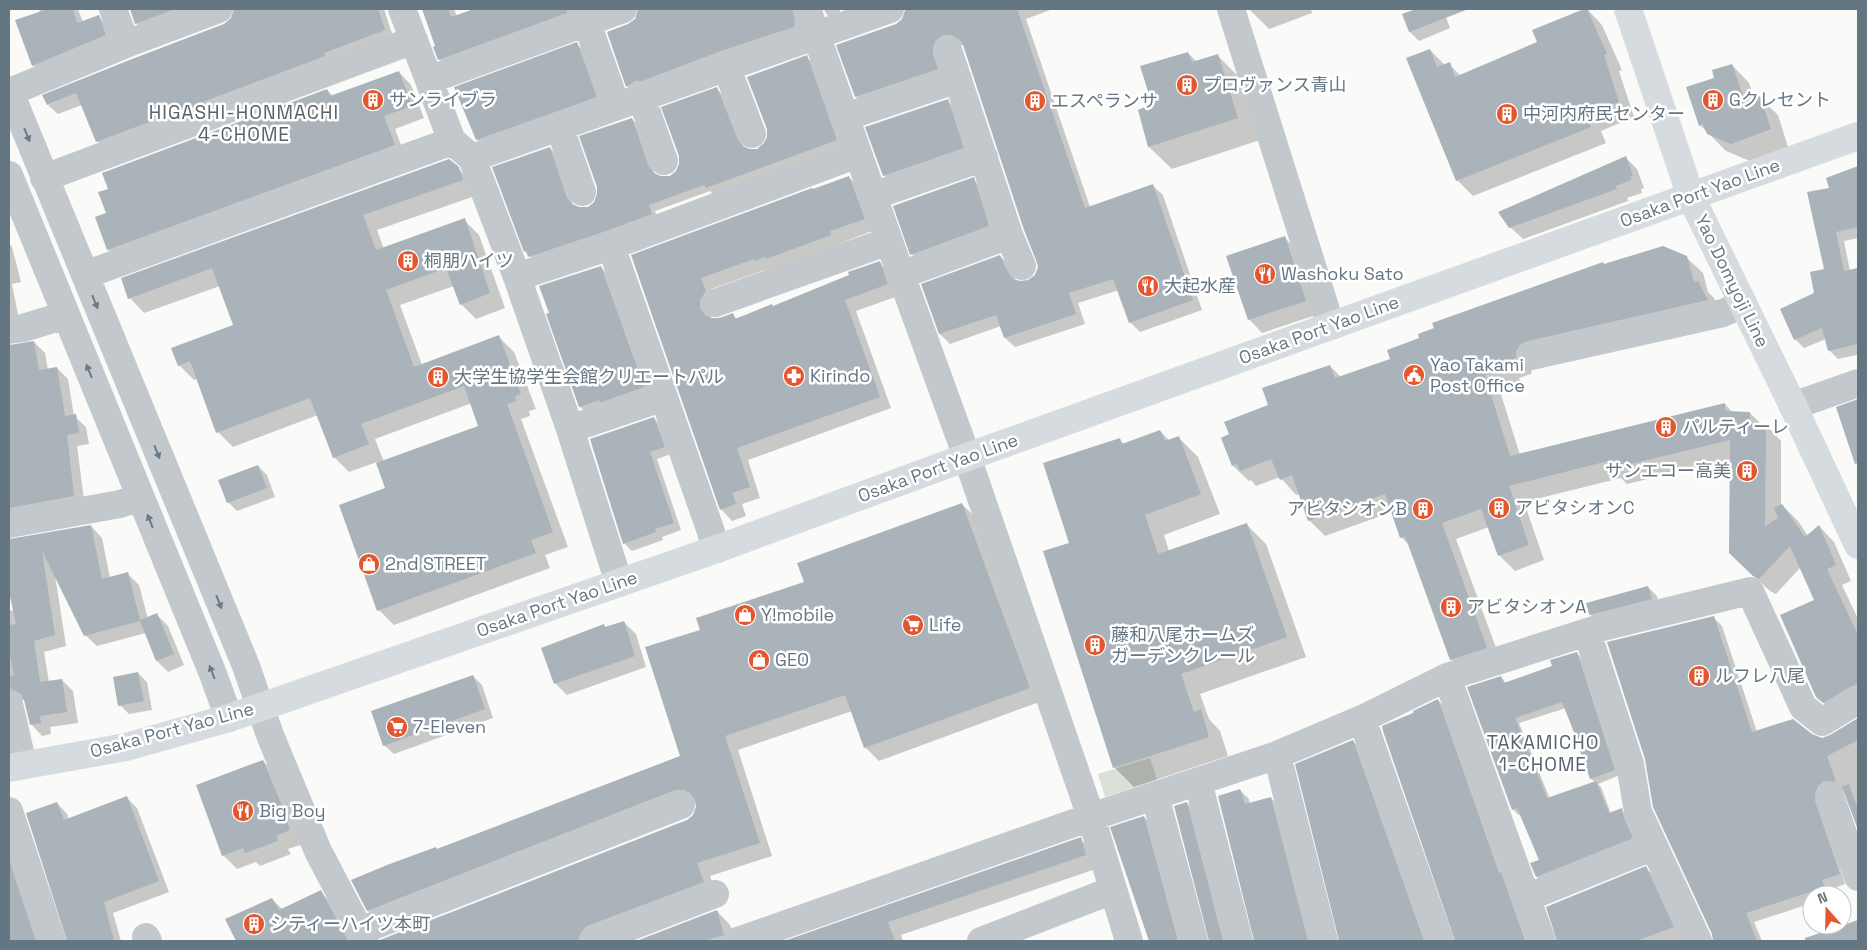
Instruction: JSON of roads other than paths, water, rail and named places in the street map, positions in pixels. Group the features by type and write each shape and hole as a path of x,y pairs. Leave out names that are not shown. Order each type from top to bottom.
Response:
{"main road":[{"name":"Yao Domyoji Line","path":"1628,9 1691,197 1793,406 1858,545"},
{"name":"Osaka Port Yao Line","path":"16,767 126,747 229,718 717,548 967,456 1858,136"}],"street":[{"path":"113,9 126,44"},
{"path":"219,9 9,91 246,666 270,735 318,851 362,936 681,805"},
{"path":"402,9 429,80 462,150 517,277 570,429 619,583"},
{"path":"429,80 584,15 623,9"},
{"path":"807,9 967,456 1091,817 1128,941"},
{"path":"84,275 462,150 560,128 726,66 890,9"},
{"path":"1232,9 1331,326"},
{"path":"584,15 629,101 664,161"},
{"path":"44,178 414,40"},
{"path":"948,50 1009,235 1022,266"},
{"path":"726,66 752,134"},
{"path":"845,117 958,79"},
{"path":"560,128 582,192"},
{"path":"517,277 611,246 858,154"},
{"path":"873,196 984,157"},
{"path":"9,175 17,220 66,315 213,674 229,718"},
{"path":"901,275 1009,235"},
{"path":"715,303 889,241"},
{"path":"611,246 717,548"},
{"path":"1531,356 1722,313 1743,304"},
{"path":"9,330 24,328 66,315"},
{"path":"1793,406 1858,383"},
{"path":"570,429 664,397"},
{"path":"9,524 120,504 140,497"},
{"path":"738,941 1091,817 1277,755 1362,719 1447,677 1587,632 1750,591 1803,707 1822,722 1858,700"},
{"path":"1587,632 1630,764 1638,812 1694,940"},
{"path":"1447,677 1542,941"},
{"path":"9,704 16,767"},
{"path":"1362,719 1440,941"},
{"path":"1277,755 1324,941"},
{"path":"1198,782 1239,941"},
{"path":"1155,796 1194,941"},
{"path":"1830,796 1858,878"},
{"path":"9,811 52,941"},
{"path":"1526,898 1654,846"},
{"path":"981,941 1113,890"},
{"path":"593,941 715,894"}],"place":[{"name":"プロヴァンス青山","path":"1187,85"},
{"name":"サンライブラ","path":"373,100"},
{"name":"Gクレセント","path":"1713,100"},
{"name":"エスペランサ","path":"1035,101"},
{"name":"中河内府民センター","path":"1507,114"},
{"name":"桐朋ハイツ","path":"408,261"},
{"name":"Washoku Sato","path":"1265,274"},
{"name":"大起水産","path":"1148,286"},
{"name":"Yao Takami Post Office","path":"1414,375"},
{"name":"Kirindo","path":"794,376"},
{"name":"大学生協学生会館クリエートパル","path":"438,377"},
{"name":"パルティーレ","path":"1666,427"},
{"name":"サンエコー高美","path":"1747,471"},
{"name":"アビタシオンC","path":"1499,508"},
{"name":"アビタシオンB","path":"1423,509"},
{"name":"2nd STREET","path":"369,564"},
{"name":"アビタシオンA","path":"1451,607"},
{"name":"Y!mobile","path":"745,615"},
{"name":"Life","path":"913,625"},
{"name":"藤和八尾ホームズ ガーデンクレール","path":"1095,645"},
{"name":"GEO","path":"759,660"},
{"name":"ルフレ八尾","path":"1699,676"},
{"name":"7-Eleven","path":"397,727"},
{"name":"Big Boy","path":"243,811"},
{"name":"シティーハイツ本町","path":"254,924"}],"district":[{"name":"HIGASHI-HONMACHI 4-CHOME","path":"244,123"},
{"name":"TAKAMICHO 1-CHOME","path":"1543,753"}]}
